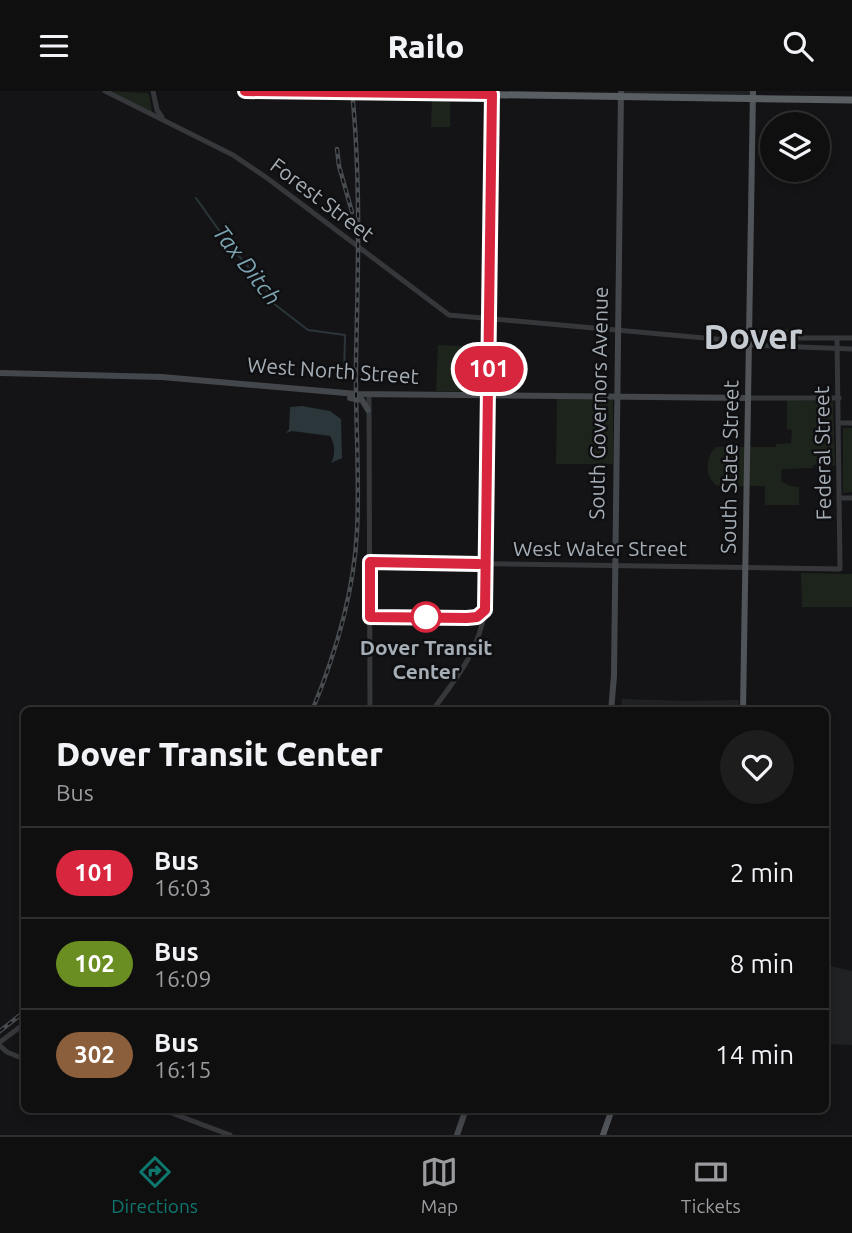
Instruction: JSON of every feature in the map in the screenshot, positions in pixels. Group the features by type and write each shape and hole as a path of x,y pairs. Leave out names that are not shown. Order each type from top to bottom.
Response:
{"highway":[{"path":"248,91 753,95 852,100"}],"main road":[{"name":"South Governors Avenue","path":"611,707 614,676 621,94"},
{"name":"South State Street","path":"743,707 753,95"},
{"name":"West North Street","path":"0,373 162,377 369,395 748,398"},
{"path":"317,390 361,399 368,409"},
{"path":"457,1135 465,1113"},
{"path":"603,1135 611,1113"}],"street":[{"name":"Forest Street","path":"105,91 233,155 449,315 489,320"},
{"path":"153,91 157,110 168,121"},
{"path":"435,707 475,649 485,610 489,320 749,342 756,346 852,349"},
{"path":"749,342 757,338 852,338"},
{"name":"Federal Street","path":"836,338 840,569"},
{"path":"369,395 370,707"},
{"path":"748,398 839,398"},
{"path":"839,423 852,423"},
{"path":"840,498 852,498"},
{"name":"West Water Street","path":"370,562 840,569"},
{"path":"21,1026 0,1044 7,1052 21,1058"},
{"path":"172,1113 230,1135"}],"shaded area":[{"path":"109,91 147,93 152,112"},
{"path":"621,91 753,91 753,98 621,96"},
{"path":"432,98 450,98 450,127 431,127"},
{"path":"789,329 789,335 760,335 758,331"},
{"path":"438,345 485,347 483,392 436,391"},
{"path":"557,399 613,399 613,464 556,464"},
{"path":"787,400 833,401 835,465 782,469 781,481 799,487 799,505 765,505 765,486 718,486 713,483 708,473 708,461 716,447 776,447 776,444 791,443 792,430 787,429"},
{"path":"302,406 330,411 341,419 342,458 331,463 334,449 330,436 292,431 286,433 289,429 290,407"},
{"path":"843,428 852,428 852,492 843,493"},
{"path":"801,573 852,574 852,607 802,607"},
{"path":"622,699 739,700 739,707 621,707"},
{"path":"829,966 852,971 852,1045 829,1044"}],"waterway":[{"name":"Tax Ditch","path":"196,198 228,243 266,288 273,303 308,330 345,335 344,376"}],"railway":[{"path":"314,707 329,667 348,600 357,531 358,192 352,91"},
{"path":"337,149 352,212"},
{"path":"0,1031 21,1014"}],"bus line":[{"name":"101","path":"245,91 492,94 485,610 477,617 467,618 370,617 370,562 479,564"}],"place":[{"name":"Dover Transit Center","path":"426,617"}],"district":[{"name":"Dover","path":"753,337"}]}
